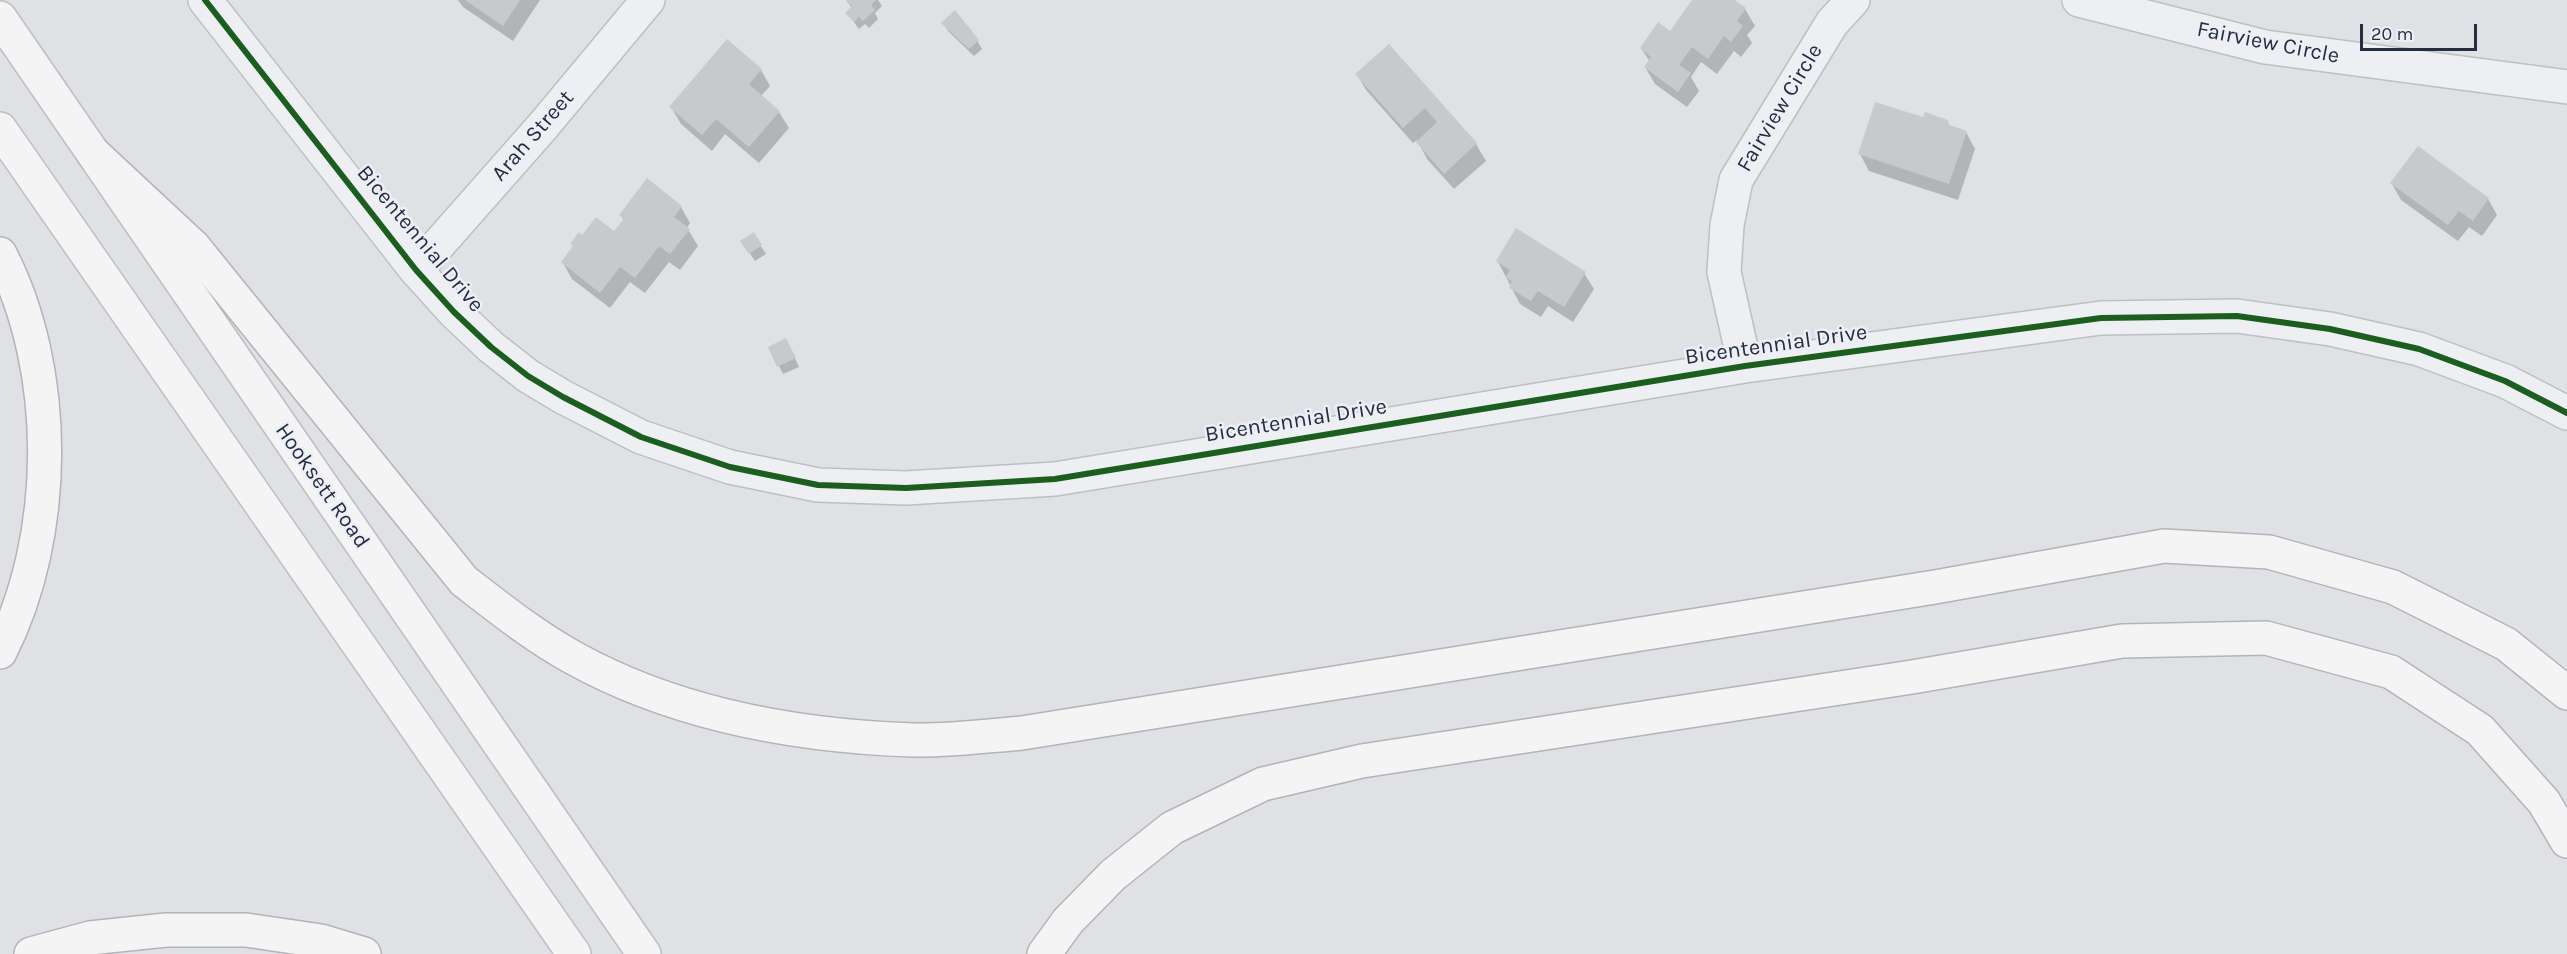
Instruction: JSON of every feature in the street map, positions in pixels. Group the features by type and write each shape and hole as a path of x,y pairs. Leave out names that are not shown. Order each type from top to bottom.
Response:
{"main road":[{"name":"Hooksett Road","path":"0,18 644,954"},
{"path":"0,129 574,954"},
{"path":"93,153 194,247 464,581 504,612 572,657 671,701 727,717 809,733 915,740 1022,734 1935,587 2164,546 2269,552 2393,587 2506,644 2567,693"},
{"path":"0,254 30,331 44,418 43,502 29,574 0,652"},
{"path":"1044,954 1068,921 1113,875 1172,828 1263,784 1362,761 1912,677 2122,641 2266,638 2391,672 2480,730 2544,802 2567,841"},
{"path":"31,954 90,938 166,930 246,930 321,941 364,954"}],"street":[{"name":"Bicentennial Drive","path":"205,0 416,270 454,312 491,347 528,376 563,397 641,437 730,467 818,485 906,489 1055,479 1745,366 2101,318 2237,316 2330,329 2419,349 2505,381 2567,412"},
{"name":"Arah Street","path":"416,270 543,126 648,0"},
{"name":"Fairview Circle","path":"1745,366 1724,272 1727,225 1736,180 1825,33 1852,0"},
{"name":"Fairview Circle","path":"2079,0 2265,47 2567,87"}],"building":[{"path":"465,0 520,0 503,26"},
{"path":"846,0 876,0 871,5 875,10 863,21 859,17 854,22 845,13 852,6"},
{"path":"1692,0 1735,0 1746,8 1737,21 1743,26 1731,42 1724,36 1708,59 1692,47 1679,65 1691,73 1678,92 1644,67 1651,57 1640,48 1658,22 1670,31"},
{"path":"955,10 979,40 969,49 941,23"},
{"path":"727,39 762,69 749,84 780,111 749,147 716,119 702,135 669,107"},
{"path":"1389,44 1477,143 1444,174 1416,142 1437,122 1425,108 1403,128 1355,74"},
{"path":"1875,102 1923,117 1925,112 1948,120 1947,124 1967,131 1949,184 1858,154"},
{"path":"2418,146 2489,198 2473,221 2459,211 2448,225 2390,183"},
{"path":"647,178 682,206 674,217 690,229 670,254 659,246 635,278 620,267 600,293 561,262 573,246 570,244 579,232 582,235 596,217 614,231 624,219 619,215"},
{"path":"1516,228 1586,272 1564,307 1538,291 1531,301 1509,288 1512,281 1505,277 1510,270 1496,261"},
{"path":"754,232 762,245 749,254 740,241"},
{"path":"786,338 796,358 777,367 768,347"}],"cycle path":[{"path":"205,0 416,270 454,312 491,347 528,376 563,397 641,437 730,467 818,485 906,488 1055,479 1745,366 2101,318 2237,316 2330,329 2419,349 2505,381 2567,413"}]}
